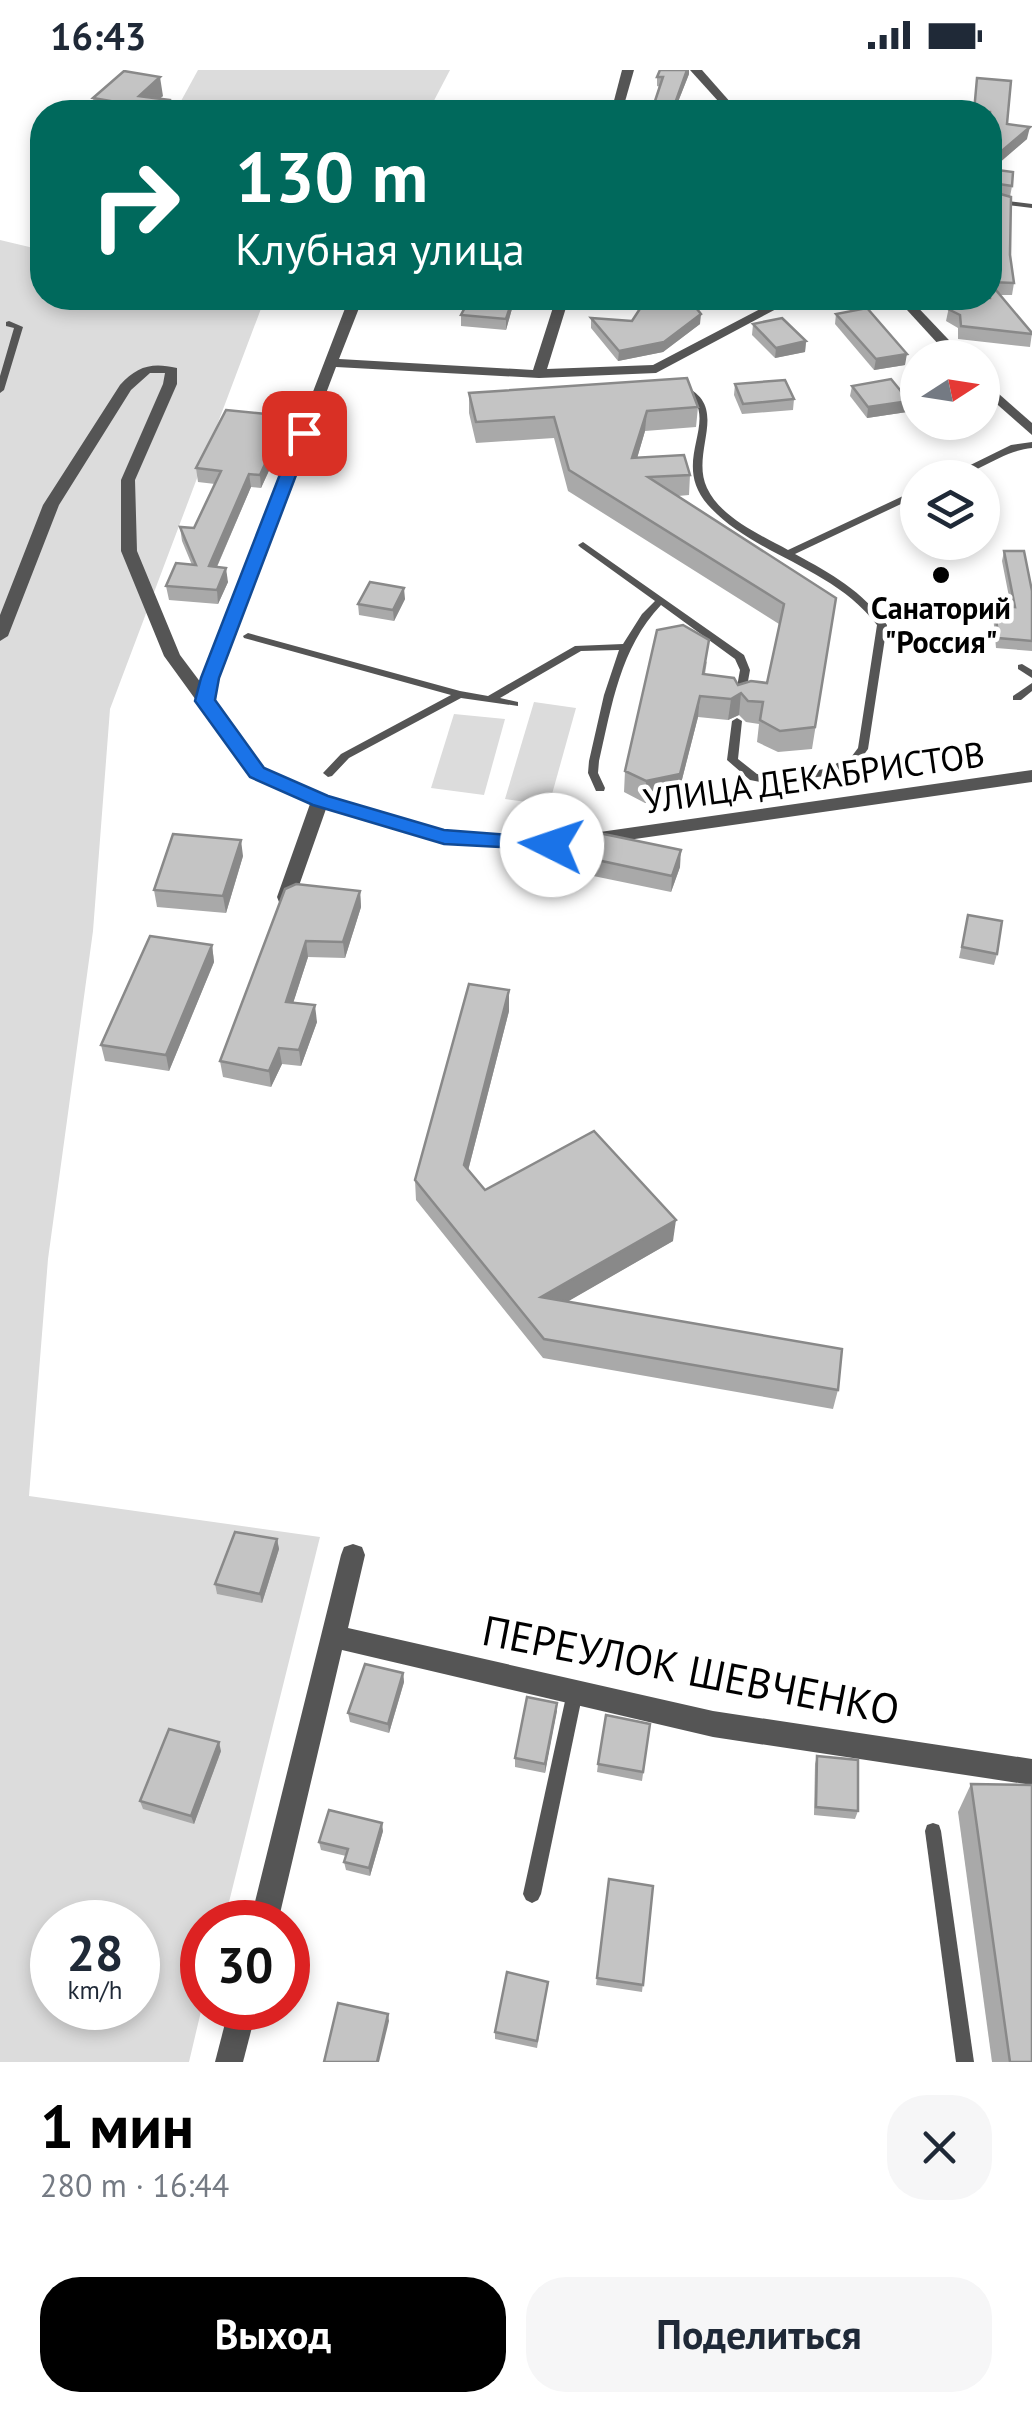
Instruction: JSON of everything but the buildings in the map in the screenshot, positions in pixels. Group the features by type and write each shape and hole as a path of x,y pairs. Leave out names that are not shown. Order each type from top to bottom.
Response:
{"street":[{"path":"619,100 628,70"},
{"path":"696,70 723,100"},
{"path":"205,701 210,678 351,310"},
{"path":"546,380 560,310"},
{"path":"331,363 546,380 656,369 767,310"},
{"path":"913,310 941,340"},
{"name":"УЛИЦА ДЕКАБРИСТОВ","path":"0,636 52,505 125,388 138,372 156,366 172,371 170,384 128,480 129,551 172,656 257,772 320,800 444,837 552,845 1032,776"},
{"path":"1000,400 1032,430"},
{"path":"286,897 320,800"},
{"path":"270,1900 354,1555"},
{"name":"ПЕРЕУЛОК ШЕВЧЕНКО","path":"336,1637 713,1724 1032,1772"},
{"path":"230,2062 238,2030"}],"lane":[{"path":"1002,202 1032,206"},
{"path":"0,390 19,327 9,324"},
{"path":"660,386 688,389 700,405 706,430 696,468 711,504 863,602 882,625 863,749 844,766 770,780 754,777 732,760 737,721"},
{"path":"986,460 1014,447 1032,445"},
{"path":"788,554 900,501"},
{"path":"583,545 740,657 745,670 740,701"},
{"path":"600,788 593,773 594,761 623,647 646,612 661,600"},
{"path":"248,636 460,694 514,704"},
{"path":"490,699 579,648 623,647"},
{"path":"1022,667 1032,675"},
{"path":"1017,698 1032,686"},
{"path":"328,773 345,756 460,694"},
{"path":"532,1894 575,1692"},
{"path":"934,1831 964,2062"}],"shaded area":[{"path":"198,70 450,70 434,100 182,100"},
{"path":"0,240 30,247 30,310 260,310 110,709 93,931 48,1259 29,1496 320,1537 229,1900 180,1900 180,2030 197,2030 189,2062 0,2062"},
{"path":"534,702 576,708 549,805 505,799"},
{"path":"454,714 505,719 484,795 431,788"}],"place":[{"name":"Санаторий \"Россия\"","path":"941,575"}],"route":[{"path":"304,433 210,678 205,701 257,772 320,800 444,837 552,845"}]}
